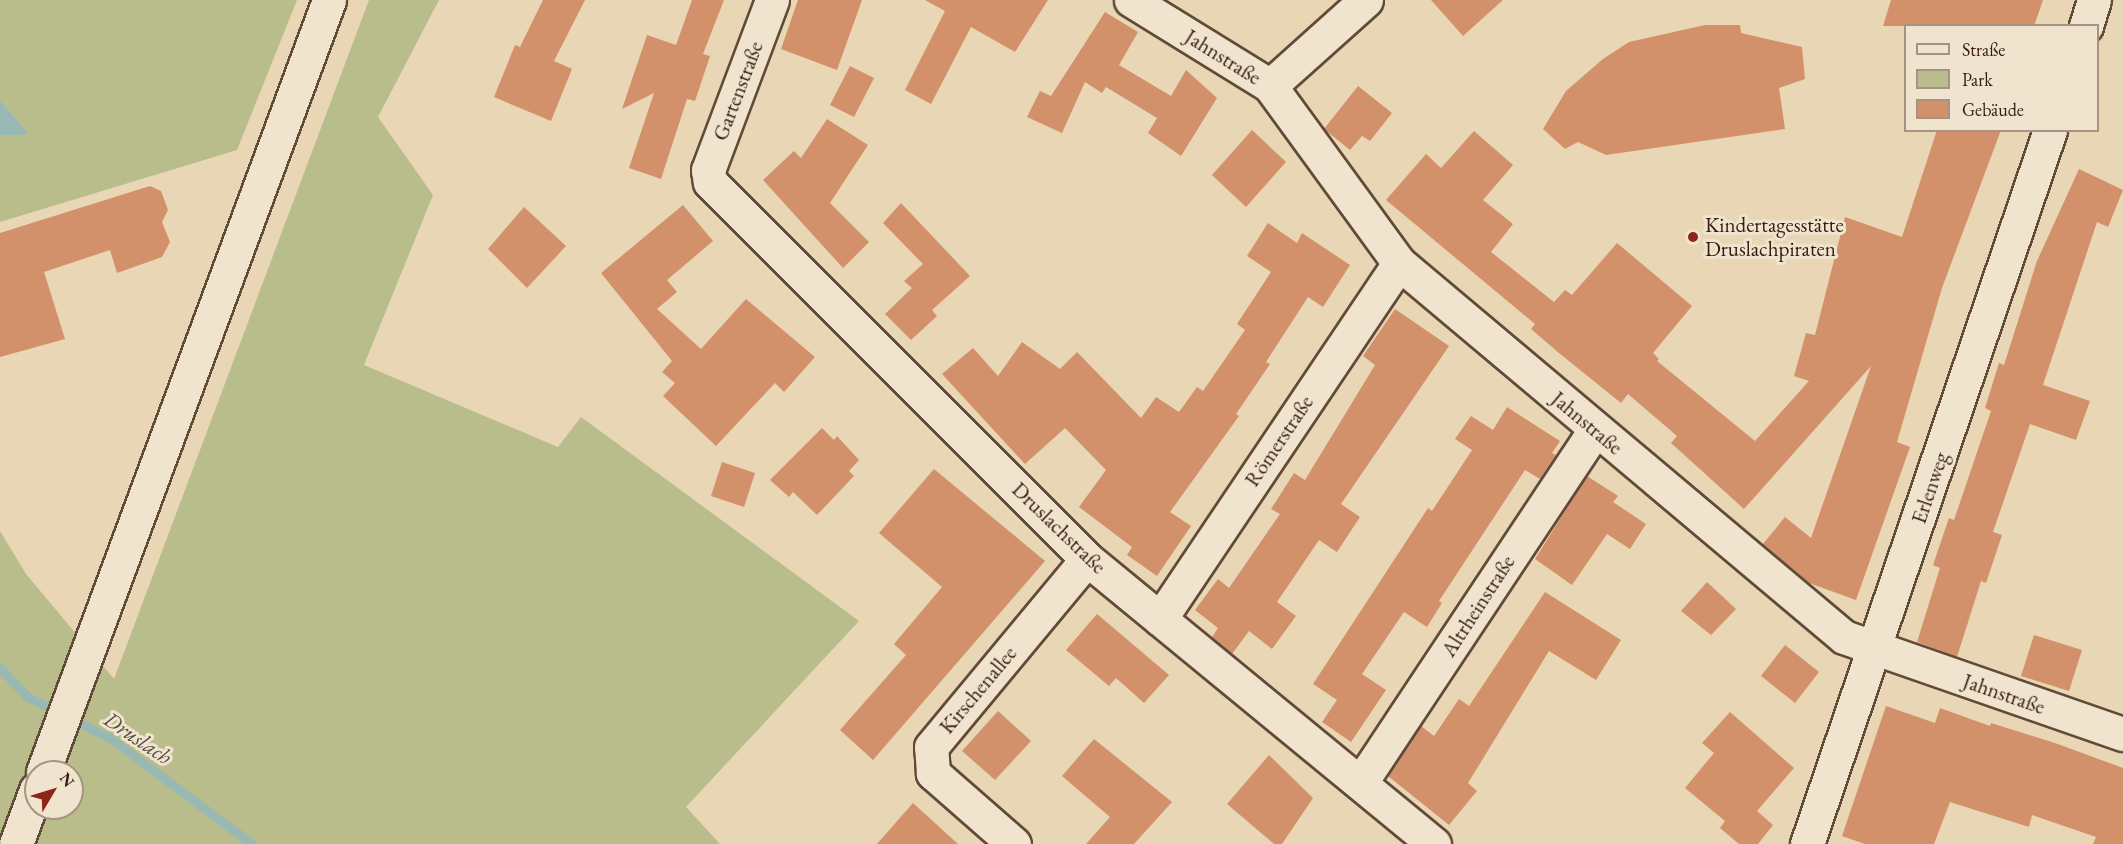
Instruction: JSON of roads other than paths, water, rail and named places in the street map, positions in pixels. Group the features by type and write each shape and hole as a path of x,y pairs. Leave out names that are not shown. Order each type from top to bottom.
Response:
{"street":[{"path":"47,760 119,561 329,0"},
{"name":"Gartenstraße","path":"710,182 708,170 772,0"},
{"name":"Jahnstraße","path":"1131,0 1270,86 1398,263 1844,637 1875,651 2123,734"},
{"path":"1270,86 1366,0"},
{"path":"2087,24 2094,0"},
{"name":"Erlenweg","path":"1807,844 1875,651 2049,132"},
{"name":"Druslachstraße","path":"710,182 1087,559 1434,844"},
{"name":"Römerstraße","path":"1160,618 1398,263"},
{"name":"Altrheinstraße","path":"1361,782 1595,430"},
{"name":"Kirschenallee","path":"1014,844 933,773 931,747 1087,559"},
{"path":"16,844 25,820"}],"water":[{"path":"0,100 29,134 0,136"}],"waterway":[{"name":"Druslach","path":"0,668 28,697 110,738 252,844"}],"place":[{"name":"Kindertagesstätte Druslachpiraten","path":"1693,237"}]}
